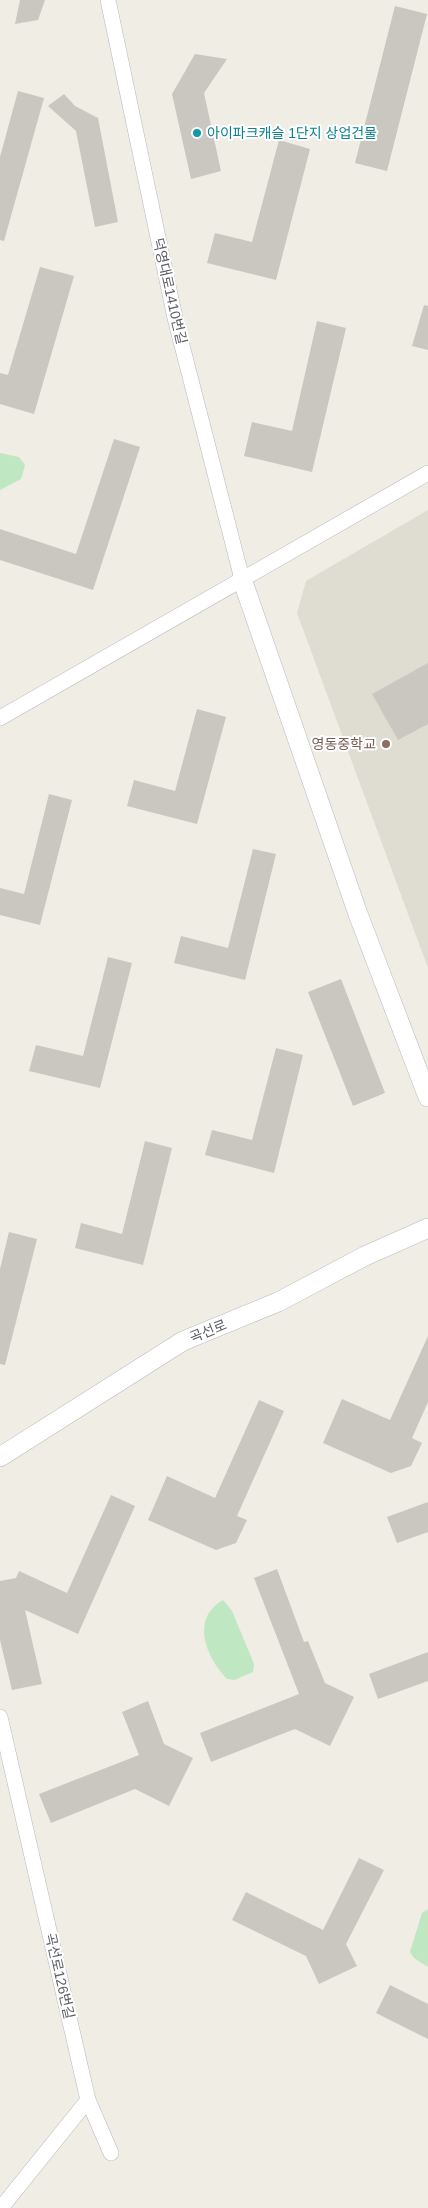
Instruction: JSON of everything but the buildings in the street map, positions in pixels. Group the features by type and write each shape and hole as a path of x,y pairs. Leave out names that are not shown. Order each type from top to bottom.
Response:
{"street":[{"name":"덕영대로1410번길","path":"108,0 175,318 242,579"},
{"path":"0,718 428,473"},
{"path":"242,579 358,914 428,1097"},
{"name":"곡선로","path":"0,1456 183,1341 278,1302 365,1256 428,1228"},
{"name":"곡선로126번길","path":"0,1717 88,2100 111,2153"},
{"path":"1,2208 88,2100"}],"shaded area":[{"name":"영동중학교","path":"428,510 428,968 297,613 306,581"}],"green space":[{"path":"0,453 19,457 25,465 21,479 0,490"},
{"path":"223,1600 232,1611 254,1664 253,1672 234,1680 227,1679 219,1670 208,1649 205,1638 204,1628 207,1617 213,1608"},
{"path":"428,1909 428,1967 414,1958 410,1952 422,1913"}],"place":[{"name":"아이파크캐슬 1단지 상업건물","path":"197,133"},
{"name":"영동중학교","path":"386,744"}]}
